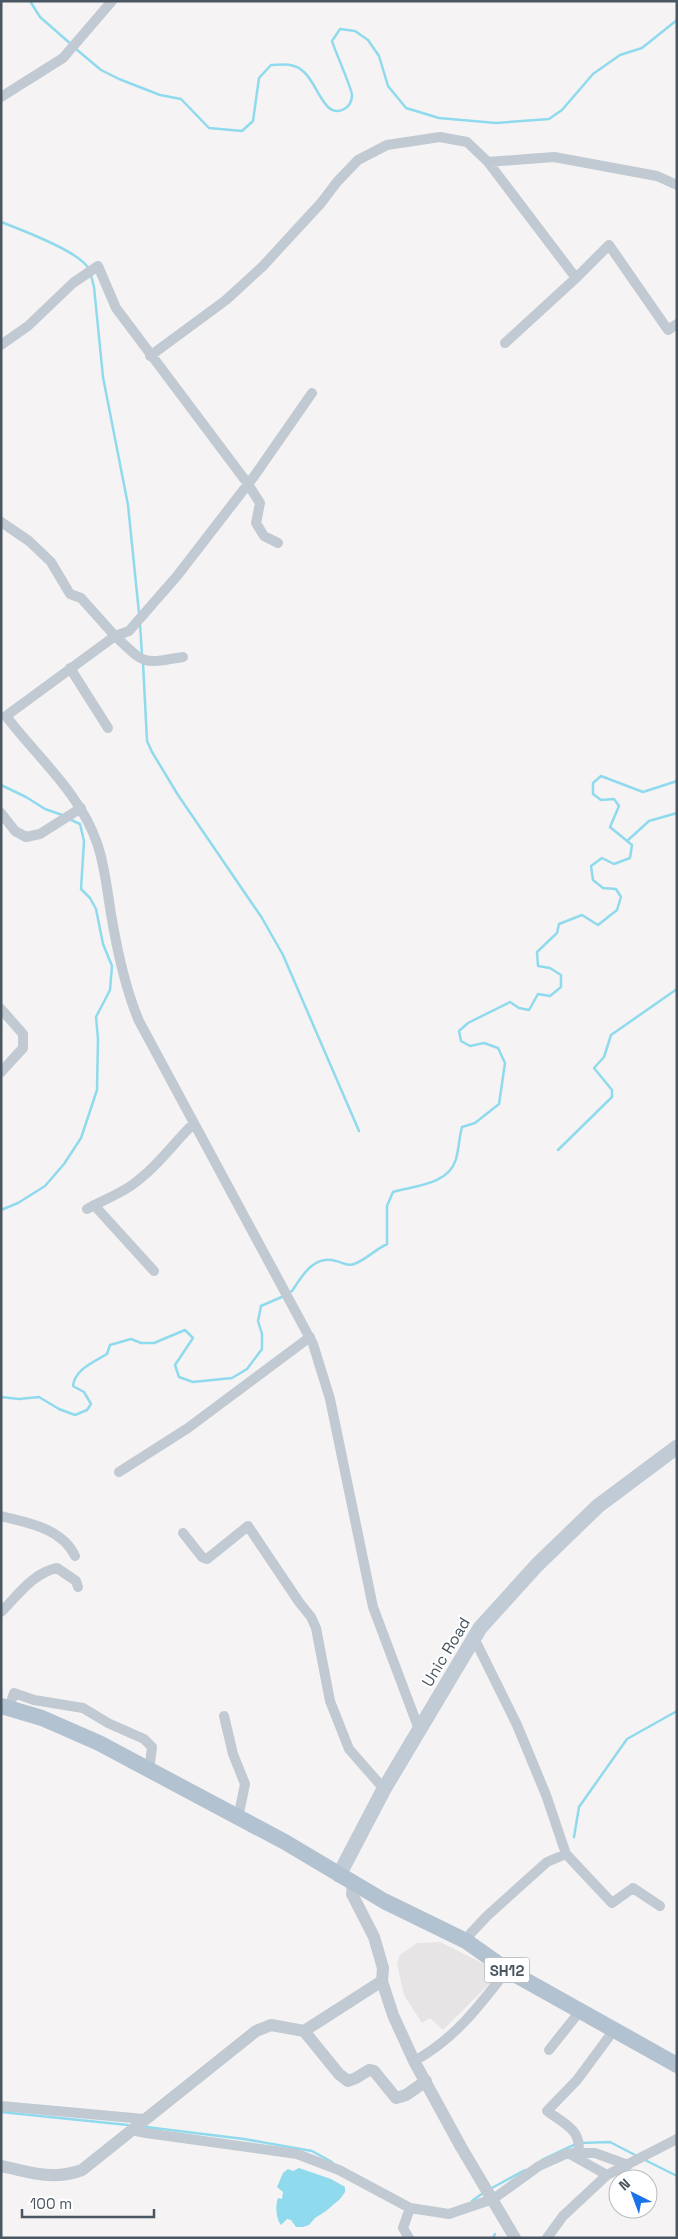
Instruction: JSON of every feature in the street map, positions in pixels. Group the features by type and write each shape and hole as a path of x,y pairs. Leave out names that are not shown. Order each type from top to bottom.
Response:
{"main road":[{"name":"Unic Road","path":"339,1875 384,1790 480,1628 537,1565 598,1506 677,1447"},
{"name":"SH12","path":"5,1707 42,1718 98,1743 285,1842 353,1884 466,1941 507,1970 677,2065"}],"street":[{"path":"1,97 63,58 112,1"},
{"path":"150,356 232,294 263,266 321,203 336,182 358,160 373,150 387,145 440,137 468,142 488,162 576,278"},
{"path":"488,162 554,157 657,176 677,185"},
{"path":"505,343 609,245 668,330 677,324"},
{"path":"1,345 28,326 73,283 98,266 116,308 150,356 166,373 248,484 260,503 256,523 264,536 278,544"},
{"path":"312,393 248,484 140,619 128,631 114,636 6,716 78,810 96,841 103,865 111,916 130,1000 139,1022 310,1337 330,1399 373,1607 420,1732"},
{"path":"1,522 29,541 50,562 70,594 81,598 114,636 137,658 148,663 182,657"},
{"path":"70,668 108,728"},
{"path":"1,813 15,831 26,837 40,834 78,810"},
{"path":"1,1009 23,1034 23,1048 1,1072"},
{"path":"154,1271 90,1207 132,1185 161,1160 175,1141 193,1124"},
{"path":"119,1472 188,1428 310,1337"},
{"path":"1,1516 33,1524 59,1536 67,1542 74,1556"},
{"path":"183,1533 202,1557 207,1560 248,1526 311,1617 316,1628 330,1701 349,1749 384,1790"},
{"path":"1,1612 37,1576 45,1571 57,1568 76,1581 78,1587"},
{"path":"474,1638 517,1725 546,1795 566,1854 612,1903 633,1888 660,1906"},
{"path":"5,1707 14,1693 34,1700 83,1708 108,1723 144,1740 152,1747 149,1771"},
{"path":"224,1716 234,1754 245,1784 238,1818"},
{"path":"466,1941 470,1933 487,1916 547,1862 566,1854"},
{"path":"353,1884 352,1894 374,1937 383,1968 382,1981 392,2015 426,2082 515,2238"},
{"path":"414,2060 440,2045 453,2033 507,1970"},
{"path":"1,2166 42,2176 65,2176 82,2170 256,2031 271,2026 304,2031 382,1981"},
{"path":"549,2050 580,2011"},
{"path":"607,2175 576,2148 574,2131 547,2111 576,2080 614,2030"},
{"path":"304,2031 340,2074 348,2080 372,2070 396,2098 406,2095 426,2082"},
{"path":"1,2106 144,2119"},
{"path":"131,2130 297,2154 339,2170 410,2208 449,2214 493,2199 539,2166 576,2148 633,2163"},
{"path":"546,2238 563,2216 607,2175 677,2139"},
{"path":"409,2238 403,2228 410,2208"}],"shaded area":[{"path":"440,1942 488,1966 485,1969 495,1978 443,2030 430,2018 422,2023 404,1995 397,1964 400,1955 417,1943"}],"water":[{"path":"299,2168 331,2179 345,2187 345,2192 340,2199 315,2218 309,2225 296,2227 291,2220 287,2219 281,2225 276,2212 276,2205 278,2198 282,2199 283,2192 277,2187 283,2173 288,2169 293,2171"}],"waterway":[{"path":"30,1 40,17 72,45"},
{"path":"76,49 101,70 119,79 160,95 181,99 209,128 242,131 253,121 259,78 271,65 284,64 297,67 307,76 328,107 336,111 347,107 350,104 352,95 332,41 340,29 355,31 368,40 379,56 388,86 406,108 439,118 496,123 549,119 562,110 593,74 620,55 642,48 677,20"},
{"path":"1,222 64,249 85,263 89,270"},
{"path":"91,275 94,287 103,377 128,505 139,613"},
{"path":"140,624 142,655"},
{"path":"143,663 147,741 152,752 178,795 262,918 283,955 359,1131"},
{"path":"288,1293 292,1291 315,1263 328,1260 351,1265 387,1244 387,1206 393,1192 429,1183 446,1174 452,1168 456,1159 462,1127 475,1123 499,1104 505,1063 498,1048 484,1043 470,1046 461,1041 459,1031 468,1023 510,1002 519,1008 529,1010 538,994 550,996 561,987 561,975 550,968 538,966 537,952 557,933 559,924 582,915 598,925 617,910 621,897 616,889 603,888 593,880 591,866 602,858 614,864 630,858 632,845 610,827 619,806 614,799 601,800 593,794 593,783 601,776 643,792 677,781"},
{"path":"1,785 45,809 65,816"},
{"path":"627,841 649,821 677,813"},
{"path":"1,1210 18,1203 45,1186 64,1164 81,1138 97,1090 98,1039 96,1017 110,990 112,966 103,944 96,909 90,898 81,889 84,841 80,824 69,819"},
{"path":"558,1150 612,1097 612,1090 594,1068 604,1057 611,1035 677,989"},
{"path":"1,1397 19,1399 39,1397 59,1409 75,1415 87,1410 91,1404 84,1392 73,1386 77,1375 107,1354 110,1345 131,1339 141,1343 154,1343 185,1330 193,1338 175,1365 179,1377 193,1382 232,1378 247,1369 262,1349 262,1334 258,1321 261,1306 284,1296"},
{"path":"574,1837 579,1807 627,1739 677,1711"},
{"path":"1,2112 128,2125"},
{"path":"146,2127 244,2139 312,2151 332,2162"},
{"path":"581,2143 610,2142 637,2156"},
{"path":"542,2160 576,2144"},
{"path":"645,2160 677,2176"},
{"path":"490,2189 525,2170"},
{"path":"472,2201 483,2193"},
{"path":"493,2238 495,2234"}]}
